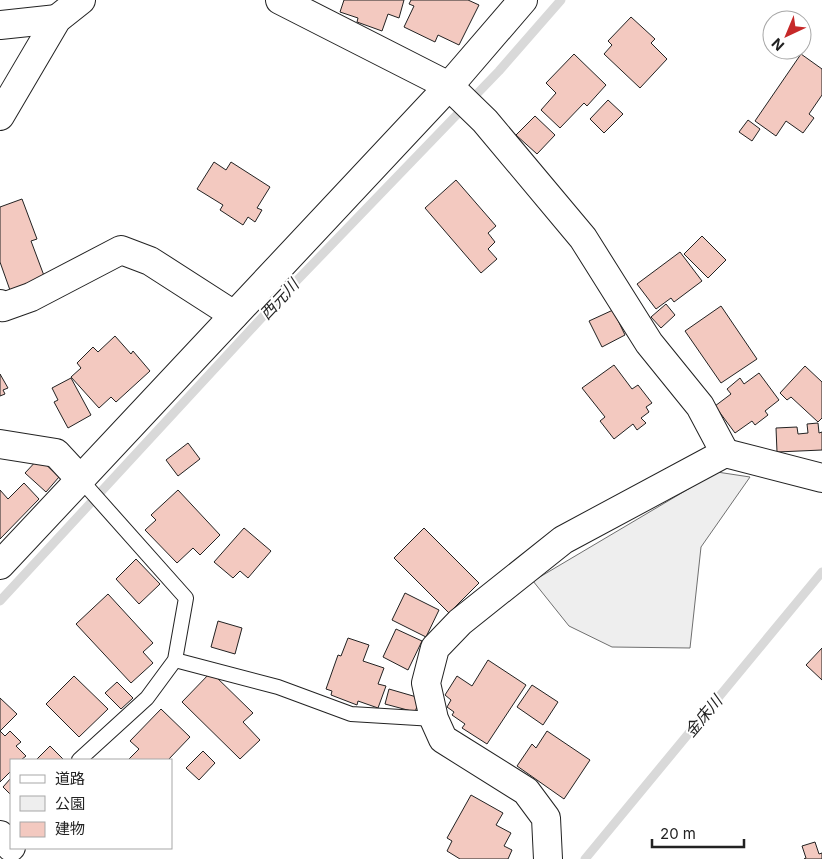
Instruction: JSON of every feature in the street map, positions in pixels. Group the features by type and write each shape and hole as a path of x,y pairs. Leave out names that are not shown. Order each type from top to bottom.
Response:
{"street":[{"path":"0,116 57,19 81,0"},
{"path":"280,0 449,86 485,121 582,238 649,343 700,406 725,453"},
{"path":"0,565 449,86 523,0"},
{"path":"0,25 57,19"},
{"path":"0,304 3,307 31,297 121,250 150,262 234,315"},
{"path":"0,444 56,453 81,480"},
{"path":"548,859 546,818 526,791 443,739 434,719 426,683 435,648 460,622 563,540 725,453 822,478"}],"lane":[{"path":"80,759 147,698 175,660 186,598 81,480"},
{"path":"175,660 278,687 351,714 434,719"}],"green space":[{"path":"717,472 750,477 701,547 690,648 612,647 569,626 533,581"}],"building":[{"path":"344,0 404,0 399,18 388,14 382,31 357,22 358,18 340,12"},
{"path":"411,0 468,0 479,5 459,45 438,35 435,42 404,27 414,6 409,4"},
{"path":"631,17 655,39 651,43 667,59 640,88 604,54 612,45 608,41"},
{"path":"574,54 606,85 587,106 584,103 560,128 541,110 556,93 546,83"},
{"path":"797,60 809,60 822,69 822,95 809,114 814,118 803,133 786,121 776,136 755,121"},
{"path":"608,100 623,114 604,133 590,119"},
{"path":"535,116 555,135 537,154 516,135"},
{"path":"748,120 760,129 752,141 739,132"},
{"path":"214,162 226,170 231,162 270,187 257,208 262,210 255,222 248,217 243,225 220,210 223,205 197,189"},
{"path":"456,180 496,226 488,233 495,242 488,249 497,259 481,273 425,208"},
{"path":"22,199 37,239 31,241 46,281 11,293 0,262 0,207"},
{"path":"702,236 726,260 708,278 684,254"},
{"path":"680,252 702,281 674,302 671,298 656,309 637,284"},
{"path":"666,304 675,315 661,328 651,317"},
{"path":"721,306 757,359 721,383 685,331"},
{"path":"613,310 625,335 602,347 589,321"},
{"path":"115,336 131,354 133,351 150,371 116,402 111,397 99,408 71,377 81,368 77,363 93,347 98,352"},
{"path":"614,365 632,389 638,385 652,403 646,407 649,412 641,418 646,423 637,430 633,424 614,439 600,421 605,417 582,388"},
{"path":"805,366 822,382 822,418 818,422 791,397 787,400 780,393"},
{"path":"759,373 779,400 765,411 768,415 755,425 752,421 735,433 715,406 731,394 727,389 740,378 744,384"},
{"path":"0,374 8,388 3,390 5,394 0,396"},
{"path":"71,378 91,415 68,428 54,402 58,400 52,388"},
{"path":"818,423 819,433 822,432 822,450 777,452 776,428 797,427 798,434 808,433 807,424"},
{"path":"188,443 200,459 178,476 166,460"},
{"path":"39,458 59,477 46,492 25,473"},
{"path":"24,483 39,499 0,539 0,490 8,499"},
{"path":"178,490 220,535 200,555 193,548 177,563 145,530 156,520 151,515"},
{"path":"244,528 271,551 248,578 240,571 233,578 214,562"},
{"path":"424,528 479,583 449,613 394,558"},
{"path":"136,559 160,584 139,604 116,579"},
{"path":"405,593 439,610 426,637 392,620"},
{"path":"108,594 153,643 143,652 153,663 131,683 76,624"},
{"path":"218,621 242,628 235,654 211,647"},
{"path":"396,629 422,641 408,670 383,657"},
{"path":"348,638 369,645 363,661 384,668 378,684 386,686 378,708 358,701 357,705 331,695 332,691 326,689 338,655 341,656"},
{"path":"822,648 822,680 806,665"},
{"path":"488,660 526,685 487,744 462,728 465,724 452,715 454,712 447,707 451,700 445,695 457,676 472,686"},
{"path":"211,672 253,713 243,722 260,740 240,759 182,702"},
{"path":"74,676 108,709 79,737 46,704"},
{"path":"117,682 133,698 121,709 105,693"},
{"path":"532,685 558,702 543,725 517,707"},
{"path":"389,689 420,698 415,712 385,704"},
{"path":"0,698 17,714 0,731"},
{"path":"161,709 190,737 169,759 129,759 139,749 130,741"},
{"path":"0,731 5,736 10,731 21,742 16,746 26,756 22,759 10,759 10,772 0,782"},
{"path":"547,731 590,760 564,799 517,766 532,744 536,748"},
{"path":"50,746 63,759 37,759"},
{"path":"203,751 215,763 199,780 186,768"},
{"path":"10,779 10,794 3,787"},
{"path":"471,795 503,813 496,825 511,833 504,846 512,850 508,859 460,859 447,851 452,841 447,838"},
{"path":"815,842 819,854 822,853 822,859 804,859 806,858 802,846"}],"waterway":[{"name":"西元川","path":"0,601 280,298 499,71 561,0"},
{"name":"金床川","path":"585,859 822,572"}]}
